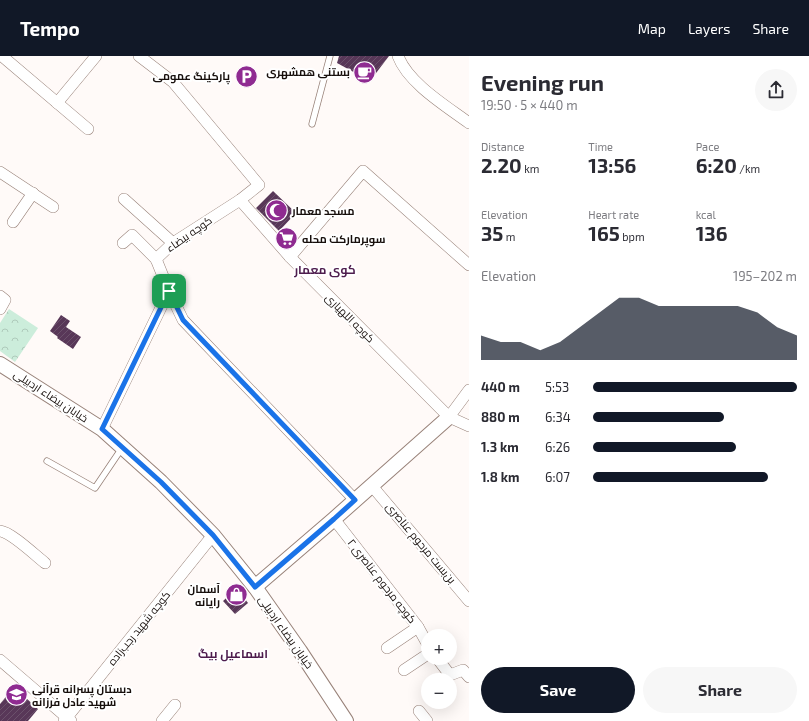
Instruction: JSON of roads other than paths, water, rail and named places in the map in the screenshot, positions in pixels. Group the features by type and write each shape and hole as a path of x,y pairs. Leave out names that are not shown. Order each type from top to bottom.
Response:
{"street":[{"path":"2,56 88,130"},
{"path":"57,103 96,56"},
{"path":"139,56 173,82 259,185 240,200"},
{"path":"398,56 400,62 422,88 469,123"},
{"path":"290,257 363,171 469,265"},
{"path":"0,172 54,207"},
{"path":"13,222 32,193"},
{"path":"124,199 173,243"},
{"name":"کوچه بیضاء","path":"240,200 173,243 156,259 183,320 355,500"},
{"name":"کوچه اللهیاری","path":"240,200 290,257 449,417 469,426"},
{"path":"123,243 132,235 156,259"},
{"path":"102,429 169,291"},
{"path":"0,296 5,300 0,309"},
{"name":"خیابان بیضاء اردبیلی","path":"0,364 102,429 161,482 213,535 255,587 300,650 346,721"},
{"path":"255,587 449,417 469,390"},
{"name":"بن‌بست مرحوم عناصری","path":"372,486 469,601"},
{"name":"کوچه مرحوم عناصری ۲","path":"334,519 421,632"},
{"path":"0,531 12,536 45,563"},
{"name":"کوچه شهید رجب‌زاده","path":"67,720 213,535"},
{"path":"387,648 418,627"},
{"path":"404,670 421,659"},
{"path":"0,660 67,720"},
{"path":"442,665 450,675 466,674"},
{"path":"162,721 175,705"},
{"path":"419,712 427,721"}],"lane":[{"path":"312,124 330,56"},
{"path":"47,461 95,488 123,448"}],"place":[{"name":"بستنی همشهری","path":"365,72"},
{"name":"پارکینگ عمومی","path":"246,76"},
{"name":"مسجد معمار","path":"276,211"},
{"name":"سوپرمارکت محله","path":"287,239"},
{"name":"آسمان رایانه","path":"236,595"},
{"name":"دبستان پسرانه قرآنی شهید عادل فرزانه","path":"16,695"}],"district":[{"name":"کوی معمار","path":"325,270"},
{"name":"اسماعیل بیگ","path":"233,654"}]}
